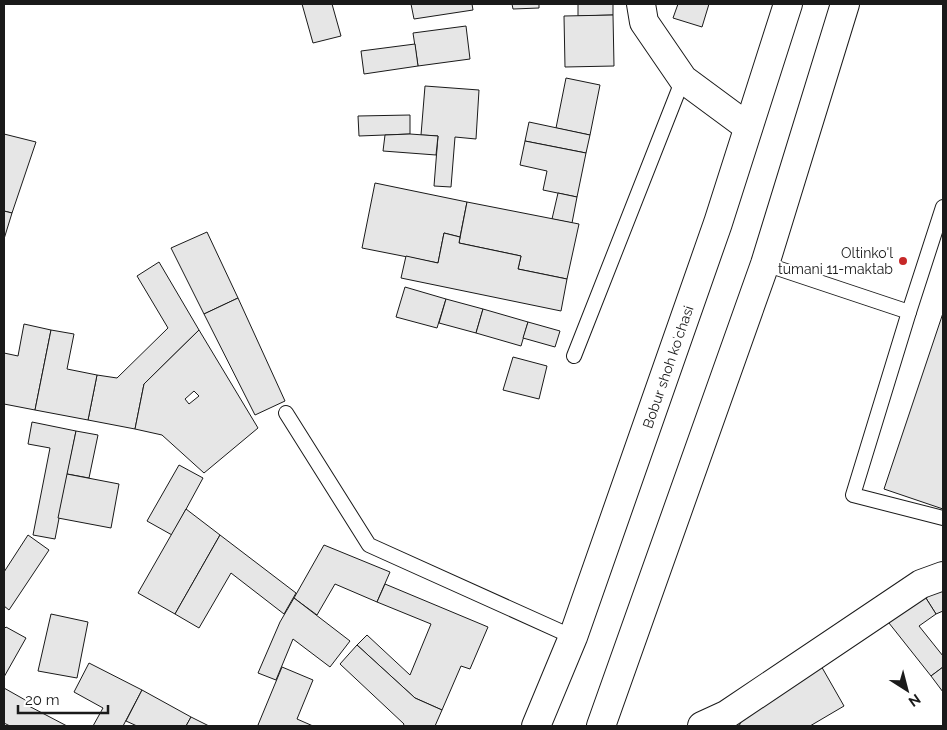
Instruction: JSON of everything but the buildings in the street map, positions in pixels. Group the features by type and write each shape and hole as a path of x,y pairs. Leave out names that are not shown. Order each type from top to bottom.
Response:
{"main road":[{"path":"641,4 644,22 683,79 748,127"},
{"name":"Bobur shoh koʻchasi","path":"536,726 573,637 715,233 788,4"},
{"path":"601,726 608,701 765,264 845,4"},
{"path":"702,726 724,721 921,584 943,576"}],"lane":[{"path":"574,356 683,79"},
{"path":"943,207 853,495 943,518"},
{"path":"765,264 909,312"},
{"path":"286,413 369,545 573,637"}],"place":[{"name":"Oltinko'l tumani 11-maktab","path":"903,261"}]}
